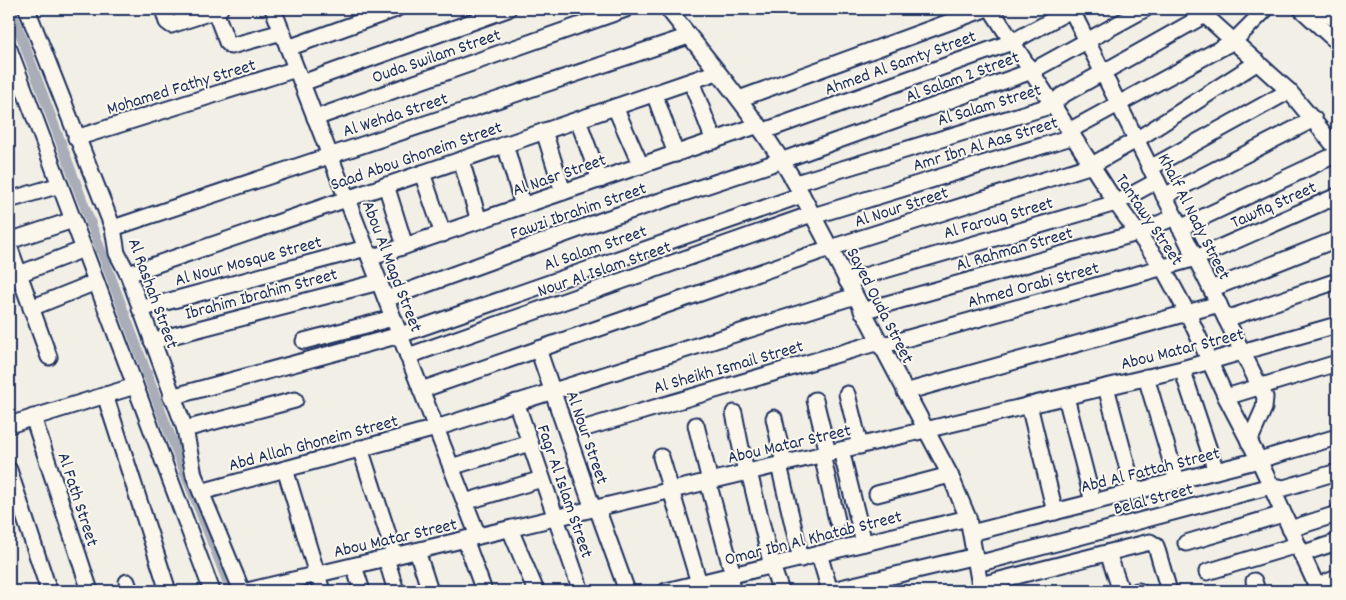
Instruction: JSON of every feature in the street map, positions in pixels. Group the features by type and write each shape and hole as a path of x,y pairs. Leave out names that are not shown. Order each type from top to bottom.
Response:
{"street":[{"name":"Al Rashah Street","path":"27,9 76,138 113,228 117,252 128,274 171,397 185,429 194,475 242,591"},
{"path":"163,9 167,22 171,25 210,11 231,46 282,32"},
{"name":"Abou Al Magd Street","path":"275,9 288,48 465,502 471,538 484,591"},
{"path":"288,48 396,9"},
{"name":"Mohamed Fathy Street","path":"76,138 299,76 508,9"},
{"name":"Ouda Swilam Street","path":"315,118 626,9"},
{"name":"Sayed Ouda Street","path":"668,9 761,128 783,160 799,189 879,344 950,475 970,526 981,588"},
{"path":"738,99 985,9"},
{"name":"Tantawy Street","path":"991,9 1116,203 1163,268 1188,314 1226,397 1259,460"},
{"name":"Ahmed Al Samty Street","path":"761,128 1012,42 1072,9"},
{"name":"Khalf Al Nady Street","path":"1072,9 1102,73 1260,386 1266,403 1249,442"},
{"name":"Al Salam 2 Street","path":"783,160 1032,71 1145,9"},
{"name":"Amr Ibn Al Aas Street","path":"813,215 1068,138 1076,127 1234,41 1266,9"},
{"path":"1301,9 1337,42"},
{"path":"1319,9 1337,20"},
{"path":"1202,12 1289,91 1337,149"},
{"name":"Al Salam Street","path":"171,397 400,335 799,189 1053,105 1061,96 1202,12"},
{"name":"Al Wehda Street","path":"113,228 690,36"},
{"path":"9,49 212,591"},
{"name":"Al Nour Street","path":"421,390 830,248 1092,165 1136,140 1258,62"},
{"name":"Saad Abou Ghoneim Street","path":"128,274 717,72"},
{"path":"691,81 714,141"},
{"name":"Al Farouq Street","path":"847,281 1116,203 1153,174 1289,91"},
{"path":"654,93 676,154"},
{"path":"616,107 641,166"},
{"path":"1164,196 1314,119"},
{"path":"578,120 600,180"},
{"name":"Al Nasr Street","path":"368,253 405,246 443,234 714,141 761,128"},
{"path":"544,131 563,192"},
{"path":"505,144 524,206"},
{"name":"Al Rahman Street","path":"862,310 1178,222 1337,154"},
{"path":"461,160 478,221"},
{"name":"Fawzi Ibrahim Street","path":"386,299 609,218 783,160"},
{"path":"422,173 443,234"},
{"path":"10,197 60,185"},
{"path":"386,185 405,246"},
{"name":"Tawfiq Street","path":"1196,258 1337,196"},
{"name":"Nour Al Islam Street","path":"408,356 813,215"},
{"path":"9,241 73,220"},
{"path":"1211,289 1337,239"},
{"path":"9,246 49,357"},
{"path":"19,274 84,250"},
{"name":"Al Nour Mosque Street","path":"140,308 368,253"},
{"name":"Ahmed Orabi Street","path":"879,344 1196,258"},
{"path":"1226,319 1337,281"},
{"path":"31,308 96,282"},
{"name":"Ibrahim Ibrahim Street","path":"152,341 379,282"},
{"name":"Abd Allah Ghoneim Street","path":"201,492 436,428 855,296"},
{"path":"905,392 1219,304"},
{"path":"304,341 393,318"},
{"name":"Abou Matar Street","path":"247,591 273,588 317,574 1182,369 1337,325"},
{"name":"Al Sheikh Ismail Street","path":"589,426 879,344"},
{"name":"Al Nour Street","path":"538,349 595,508"},
{"path":"1226,397 1337,363"},
{"path":"1182,369 1216,471"},
{"path":"1146,377 1177,481"},
{"path":"9,425 135,386"},
{"path":"1106,387 1134,492"},
{"path":"847,394 860,446"},
{"path":"105,395 168,591"},
{"path":"1066,396 1093,502"},
{"path":"185,429 295,400"},
{"path":"815,400 830,453 864,543"},
{"name":"Fagr Al Islam Street","path":"516,402 581,591"},
{"path":"1029,406 1055,512"},
{"path":"734,413 772,566 781,591"},
{"name":"Al Fath Street","path":"33,418 90,591"},
{"path":"774,418 781,464 801,558"},
{"path":"696,424 733,591"},
{"name":"Abd Al Fattah Street","path":"970,526 1055,512 1259,460 1337,437"},
{"path":"451,468 530,443"},
{"path":"360,448 391,557 396,591"},
{"path":"830,453 837,520"},
{"path":"661,457 671,490 691,587"},
{"path":"1259,460 1318,588 1337,578"},
{"path":"285,469 322,591"},
{"path":"9,470 49,591"},
{"name":"Belal Street","path":"829,591 976,560 1271,486 1284,488 1337,472"},
{"path":"876,494 950,475"},
{"path":"465,502 542,479"},
{"path":"595,508 628,591"},
{"path":"1186,543 1284,514"},
{"path":"1290,529 1337,514"},
{"name":"Omar Ibn Al Khatab Street","path":"666,591 691,587 864,543 970,526"},
{"path":"510,529 536,591"},
{"path":"981,588 1148,542 1154,543 1169,591"},
{"path":"1207,572 1299,549 1337,542"},
{"path":"418,550 430,591"},
{"path":"1108,553 1121,591"},
{"path":"819,554 829,591"},
{"path":"354,566 362,591"}],"waterway":[{"path":"11,9 162,414 231,591"}]}
